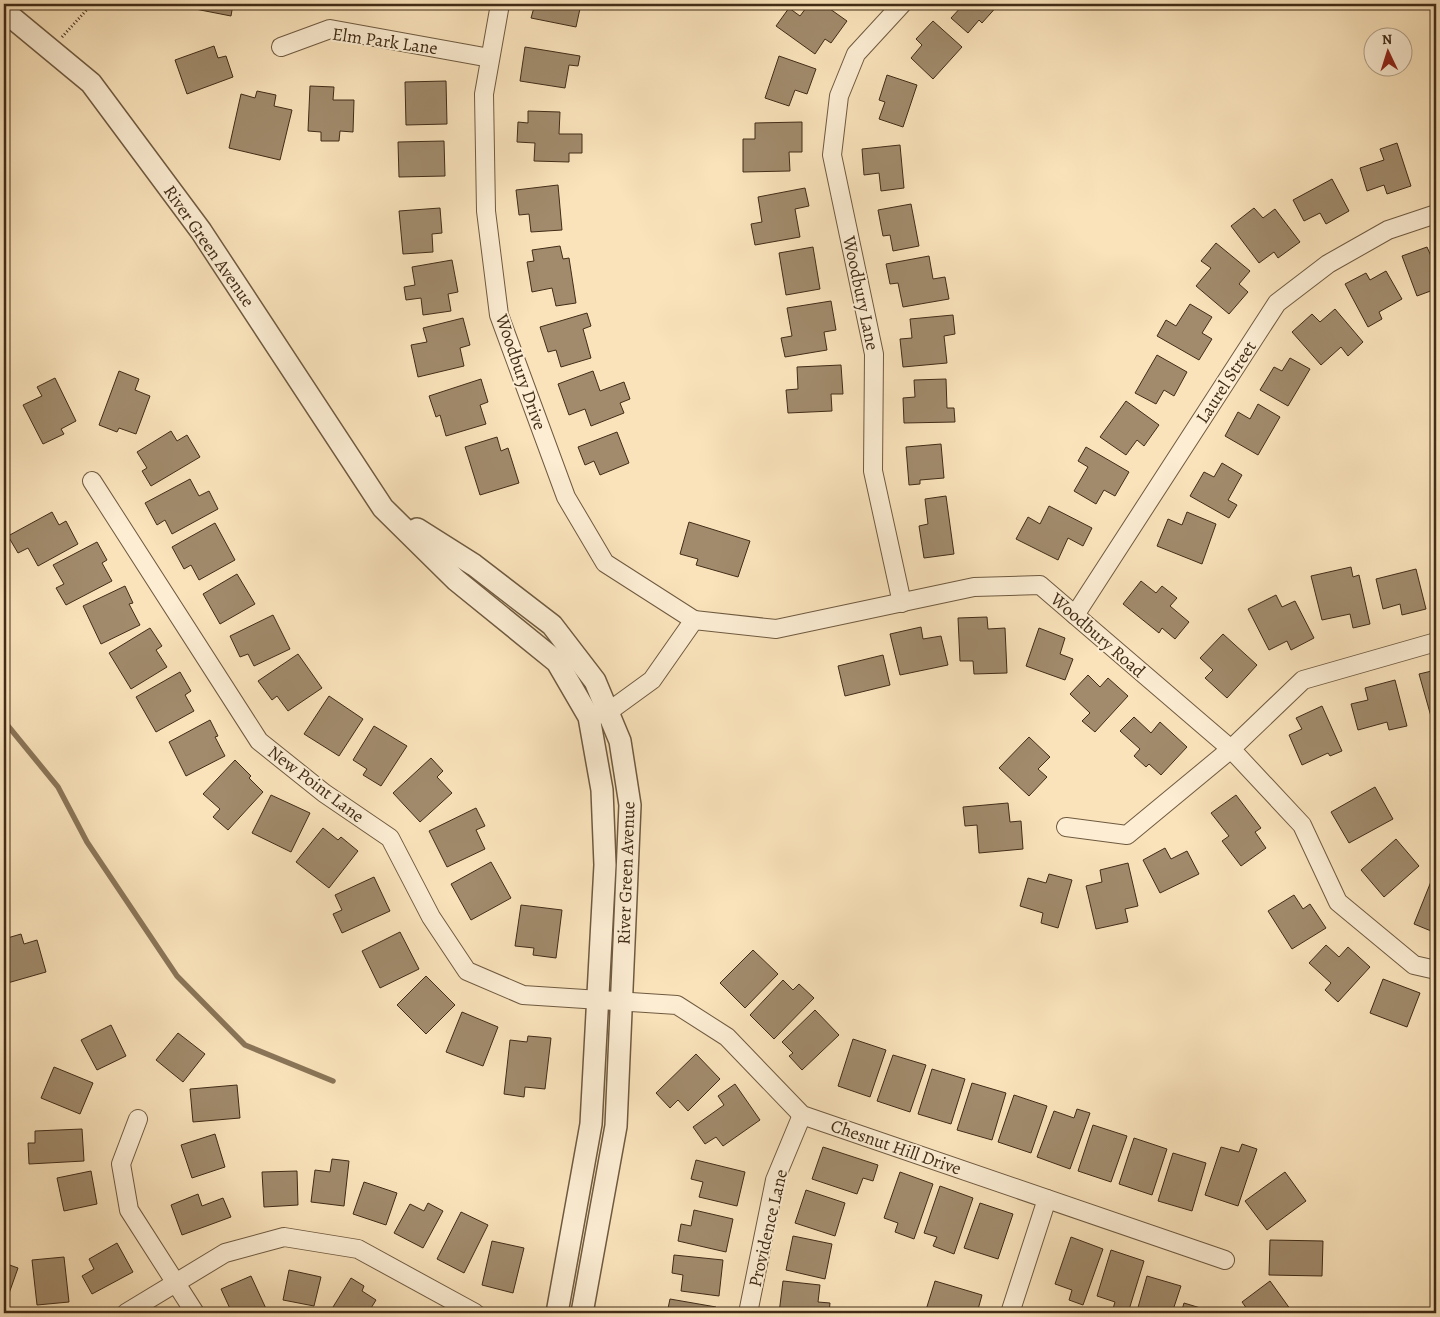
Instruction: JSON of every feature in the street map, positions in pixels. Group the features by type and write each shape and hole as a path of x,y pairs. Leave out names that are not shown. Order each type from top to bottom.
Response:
{"street":[{"name":"Woodbury Drive","path":"500,4 484,94 486,211 499,315 566,497 605,563 694,620"},
{"name":"Woodbury Lane","path":"902,4 856,54 840,96 832,156 874,354 873,470 902,602"},
{"name":"River Green Avenue","path":"4,11 91,82 201,231 383,508 474,566 552,625 595,681 605,865 591,1124 557,1313"},
{"name":"Elm Park Lane","path":"281,46 330,30 490,58"},
{"name":"Laurel Street","path":"1075,615 1277,303 1328,264 1388,230 1436,214"},
{"name":"New Point Lane","path":"92,481 260,741 324,793 390,838 431,918 467,971 523,994 597,1001"},
{"name":"Woodbury Road","path":"694,620 776,629 974,587 1040,586 1231,749 1302,826 1338,902 1414,965 1436,970"},
{"path":"598,714 652,680 694,620"},
{"path":"1066,827 1127,835 1231,749 1303,680 1436,642"},
{"name":"River Green Avenue","path":"582,1313 616,1126 630,805 620,741 598,714"},
{"name":"Chesnut Hill Drive","path":"597,1001 677,1005 727,1037 802,1115 1225,1260"},
{"name":"Providence Lane","path":"748,1313 775,1180 802,1115"},
{"path":"138,1119 121,1164 129,1210 196,1313"},
{"path":"1010,1313 1047,1199"},
{"path":"126,1313 225,1253 284,1237 358,1249 475,1313"}],"path":[{"path":"50,49 92,4"}],"building":[{"path":"186,4 233,4 231,16 185,7"},
{"path":"435,4 462,4 461,9"},
{"path":"535,4 581,4 576,27 531,18"},
{"path":"809,4 823,4 847,21 831,43 825,39 815,54 776,26 789,8 800,16"},
{"path":"964,4 999,4 982,23 979,20 968,33 951,18"},
{"path":"933,21 962,47 933,79 911,58 922,45 916,39"},
{"path":"214,46 218,58 226,56 233,77 187,94 175,60"},
{"path":"525,47 580,56 578,66 569,65 565,88 520,81"},
{"path":"779,56 816,69 807,94 795,90 789,106 765,98"},
{"path":"887,75 917,85 903,127 879,119 885,102 879,100"},
{"path":"446,81 447,124 406,125 405,82"},
{"path":"310,86 334,87 333,100 354,100 353,132 340,131 339,141 321,141 321,132 308,131"},
{"path":"257,91 276,95 274,106 292,110 280,160 229,148 241,94 255,98"},
{"path":"528,111 560,112 559,134 582,134 582,153 569,153 569,162 534,161 535,143 517,142 518,122 528,123"},
{"path":"802,122 802,152 789,152 790,171 743,172 743,139 755,139 755,123"},
{"path":"444,141 445,176 399,177 398,142"},
{"path":"1397,143 1411,186 1387,194 1384,185 1367,191 1360,168 1384,160 1380,149"},
{"path":"900,145 904,188 881,191 879,173 864,175 862,149"},
{"path":"1332,179 1349,211 1326,224 1320,213 1304,221 1293,200"},
{"path":"558,185 562,230 531,232 529,214 519,215 516,190"},
{"path":"805,188 809,206 795,209 800,237 755,245 751,224 762,222 758,197"},
{"path":"911,204 919,246 893,251 890,235 883,236 878,210"},
{"path":"440,208 442,233 432,234 433,252 403,254 399,211"},
{"path":"1254,208 1263,218 1275,209 1300,242 1278,258 1274,252 1259,263 1231,226"},
{"path":"1216,243 1250,271 1239,284 1248,292 1229,314 1196,286 1211,268 1201,261"},
{"path":"560,246 563,259 569,258 576,303 556,306 552,288 532,292 527,262 534,261 532,250"},
{"path":"813,247 820,289 786,295 779,253"},
{"path":"1427,247 1431,256 1436,254 1436,289 1417,296 1402,256"},
{"path":"929,256 933,279 945,277 949,299 903,307 898,283 890,284 886,264"},
{"path":"452,260 458,292 448,294 451,311 423,315 421,298 406,300 404,287 415,285 412,267"},
{"path":"1386,271 1402,299 1379,312 1382,319 1368,327 1345,284 1366,273 1370,280"},
{"path":"831,301 836,330 824,332 827,350 785,357 781,338 792,336 787,308"},
{"path":"1190,304 1212,317 1202,333 1212,339 1199,360 1157,336 1166,320 1176,326"},
{"path":"1335,309 1363,342 1348,356 1341,347 1321,365 1292,332 1312,314 1320,322"},
{"path":"587,313 591,326 583,329 591,358 561,367 556,350 548,352 540,327"},
{"path":"953,315 955,334 944,336 947,363 903,367 900,339 912,338 910,319"},
{"path":"463,318 470,345 460,348 464,366 418,377 411,345 427,342 423,328"},
{"path":"1157,355 1187,372 1174,396 1164,390 1156,404 1135,393"},
{"path":"1290,358 1310,369 1288,406 1260,390 1274,367 1282,371"},
{"path":"841,365 843,394 831,394 832,411 788,413 786,390 798,389 797,367"},
{"path":"119,371 139,379 135,390 150,396 136,434 119,428 117,432 99,425"},
{"path":"593,371 600,391 624,382 630,399 620,403 624,413 591,426 585,409 569,415 558,384"},
{"path":"55,378 76,421 61,429 64,434 43,444 23,405 42,396 37,387"},
{"path":"481,379 488,402 480,405 486,424 446,436 440,415 436,417 429,396"},
{"path":"946,379 947,408 954,408 955,422 904,423 903,398 915,397 914,380"},
{"path":"1126,401 1159,425 1144,446 1137,440 1126,455 1100,437"},
{"path":"1258,404 1280,417 1258,455 1225,436 1238,412 1250,419"},
{"path":"171,431 177,441 187,435 200,457 151,486 142,471 147,468 137,452"},
{"path":"617,432 629,463 600,475 594,461 585,465 578,447"},
{"path":"497,437 501,451 508,448 519,483 480,495 465,447"},
{"path":"941,444 944,478 920,480 920,484 909,485 906,447"},
{"path":"1086,447 1129,472 1115,496 1104,490 1096,504 1074,491 1088,467 1078,461"},
{"path":"1222,463 1242,475 1228,500 1237,505 1229,518 1190,496 1204,472 1214,477"},
{"path":"190,479 199,496 209,491 218,509 172,534 165,520 157,525 145,503"},
{"path":"946,496 954,554 924,558 919,526 928,524 925,499"},
{"path":"1049,506 1092,528 1083,546 1068,538 1058,560 1016,539 1028,517 1040,524"},
{"path":"52,512 59,525 66,521 78,544 38,566 28,548 18,553 8,536"},
{"path":"1187,512 1216,524 1202,564 1157,546 1168,519 1182,525"},
{"path":"689,522 750,541 738,577 696,565 698,559 680,554"},
{"path":"215,523 235,560 199,580 191,565 184,569 172,547"},
{"path":"97,542 107,560 102,563 112,581 66,605 56,588 64,584 53,565"},
{"path":"1436,565 1436,588 1431,566"},
{"path":"1351,567 1353,577 1359,575 1370,624 1353,628 1350,614 1322,620 1311,576"},
{"path":"1416,569 1426,609 1402,615 1400,604 1383,609 1376,579"},
{"path":"237,574 255,604 220,624 203,594"},
{"path":"1141,581 1156,593 1162,586 1177,598 1170,606 1189,622 1175,639 1162,628 1159,633 1123,604"},
{"path":"125,586 133,603 129,604 140,625 101,644 83,606"},
{"path":"1276,595 1282,607 1295,601 1314,638 1291,650 1287,641 1269,650 1248,609"},
{"path":"273,615 290,649 254,666 248,654 240,657 230,636"},
{"path":"987,617 988,629 1005,628 1007,673 974,674 973,661 960,661 958,618"},
{"path":"921,627 923,639 941,636 948,665 900,675 890,634"},
{"path":"150,628 162,646 156,650 167,667 131,689 109,653"},
{"path":"1039,628 1065,638 1060,654 1073,659 1065,680 1026,666"},
{"path":"1223,634 1257,665 1227,698 1205,678 1213,670 1200,658"},
{"path":"298,654 322,688 288,711 277,696 272,700 258,681"},
{"path":"883,655 890,685 845,696 838,666"},
{"path":"1436,670 1436,718 1432,720 1419,674"},
{"path":"180,672 191,691 185,695 194,711 156,732 136,697"},
{"path":"1088,675 1100,687 1108,678 1128,696 1095,732 1082,721 1090,713 1070,694"},
{"path":"1395,680 1407,726 1389,730 1387,722 1358,730 1351,704 1368,700 1365,688"},
{"path":"329,696 363,719 339,756 304,734"},
{"path":"1322,706 1342,751 1330,756 1328,753 1302,765 1289,735 1302,729 1296,718"},
{"path":"1134,717 1151,733 1160,722 1187,747 1161,775 1149,764 1146,767 1134,756 1140,749 1120,731"},
{"path":"210,720 218,736 215,737 225,756 186,776 169,742"},
{"path":"374,726 407,746 381,786 363,775 367,769 353,760"},
{"path":"1029,737 1050,757 1038,769 1047,777 1029,796 999,768"},
{"path":"431,758 443,771 437,777 452,793 420,822 393,793"},
{"path":"235,760 251,776 249,778 263,792 228,830 213,817 220,809 203,794"},
{"path":"1375,787 1393,819 1349,843 1331,812"},
{"path":"271,795 310,813 291,852 252,833"},
{"path":"1236,795 1261,828 1255,832 1266,848 1241,866 1222,841 1229,836 1211,813"},
{"path":"1008,803 1010,822 1021,821 1023,849 979,853 977,825 965,826 963,807"},
{"path":"476,808 485,826 476,830 485,849 447,867 429,831"},
{"path":"323,828 338,840 341,837 358,851 329,888 296,862"},
{"path":"1396,839 1419,866 1384,897 1361,870"},
{"path":"1165,848 1171,859 1187,851 1199,874 1160,893 1143,860"},
{"path":"491,862 511,898 471,920 451,884"},
{"path":"1128,863 1138,906 1125,909 1128,922 1096,929 1086,886 1102,882 1100,870"},
{"path":"1049,874 1072,880 1058,928 1041,923 1043,913 1020,906 1028,878 1046,883"},
{"path":"1434,874 1436,875 1436,933 1414,924"},
{"path":"374,877 390,911 342,933 333,914 342,910 335,895"},
{"path":"1294,895 1303,909 1310,904 1326,928 1292,949 1268,911"},
{"path":"521,905 562,910 556,958 533,955 534,948 515,946"},
{"path":"400,932 419,969 380,988 362,951"},
{"path":"21,934 24,944 37,940 46,972 4,984 4,939"},
{"path":"1326,945 1339,957 1348,947 1370,967 1338,1002 1325,990 1331,983 1309,963"},
{"path":"753,950 778,974 745,1008 720,983"},
{"path":"426,976 455,1005 426,1034 397,1005"},
{"path":"1383,979 1420,993 1407,1027 1370,1013"},
{"path":"783,980 793,990 799,984 814,998 774,1039 750,1015"},
{"path":"815,1010 839,1035 802,1070 789,1056 793,1053 782,1042"},
{"path":"462,1012 498,1027 483,1066 446,1052"},
{"path":"111,1025 126,1056 97,1070 81,1040"},
{"path":"178,1033 205,1054 183,1082 156,1060"},
{"path":"528,1036 551,1038 545,1089 525,1087 524,1097 504,1094 510,1040 527,1042"},
{"path":"853,1039 886,1050 870,1097 838,1086"},
{"path":"696,1054 720,1079 688,1111 678,1100 670,1108 656,1093"},
{"path":"893,1055 926,1065 910,1112 877,1101"},
{"path":"54,1067 93,1083 80,1114 41,1098"},
{"path":"932,1069 965,1079 951,1124 918,1114"},
{"path":"972,1083 1006,1093 992,1140 957,1130"},
{"path":"735,1084 760,1120 723,1146 716,1137 705,1144 693,1127 724,1105 718,1096"},
{"path":"237,1085 240,1118 193,1122 190,1089"},
{"path":"1014,1095 1047,1106 1031,1153 998,1142"},
{"path":"1077,1109 1090,1113 1070,1169 1037,1157 1054,1111 1074,1118"},
{"path":"1093,1125 1127,1136 1111,1182 1078,1171"},
{"path":"82,1129 84,1161 29,1164 28,1143 35,1143 35,1131"},
{"path":"215,1134 225,1167 192,1178 181,1145"},
{"path":"1134,1138 1167,1149 1152,1195 1119,1184"},
{"path":"1242,1144 1257,1149 1238,1206 1205,1195 1221,1147 1239,1152"},
{"path":"823,1147 878,1165 873,1181 863,1178 857,1194 812,1179"},
{"path":"1173,1153 1206,1163 1192,1211 1158,1201"},
{"path":"332,1159 349,1161 344,1206 311,1202 315,1170 330,1172"},
{"path":"696,1160 745,1172 737,1206 699,1197 703,1182 691,1179"},
{"path":"91,1171 97,1204 64,1211 57,1178"},
{"path":"297,1171 298,1205 264,1207 262,1172"},
{"path":"900,1172 933,1184 914,1239 895,1232 898,1223 884,1218"},
{"path":"1285,1172 1306,1201 1267,1230 1245,1201"},
{"path":"364,1182 397,1193 386,1225 353,1214"},
{"path":"940,1186 973,1198 954,1254 933,1246 937,1237 924,1233"},
{"path":"806,1190 845,1203 835,1236 795,1223"},
{"path":"198,1194 202,1206 223,1198 231,1217 182,1235 171,1205"},
{"path":"428,1203 443,1211 423,1248 394,1233 410,1204 424,1211"},
{"path":"980,1203 1013,1214 998,1259 964,1248"},
{"path":"694,1210 733,1219 726,1252 678,1241 681,1224 691,1226"},
{"path":"461,1212 488,1225 464,1273 437,1259"},
{"path":"793,1236 832,1244 825,1279 786,1270"},
{"path":"1071,1237 1103,1249 1083,1305 1069,1300 1072,1290 1055,1284"},
{"path":"1270,1240 1323,1241 1322,1276 1269,1275"},
{"path":"492,1241 524,1248 513,1293 482,1285"},
{"path":"117,1243 133,1272 92,1294 82,1276 94,1269 89,1259"},
{"path":"1111,1250 1144,1261 1128,1313 1112,1312 1115,1302 1097,1296"},
{"path":"674,1255 723,1260 719,1296 681,1291 683,1275 672,1273"},
{"path":"64,1257 69,1302 37,1305 32,1260"},
{"path":"4,1263 18,1268 6,1302 4,1301"},
{"path":"289,1270 321,1277 314,1306 283,1300"},
{"path":"251,1276 268,1313 232,1313 221,1289"},
{"path":"1147,1276 1181,1286 1172,1313 1145,1313 1137,1311"},
{"path":"351,1278 364,1286 362,1291 376,1300 368,1313 343,1313 333,1307"},
{"path":"783,1281 820,1285 818,1302 830,1303 829,1313 779,1313"},
{"path":"935,1281 982,1295 977,1313 925,1313"},
{"path":"1270,1281 1293,1313 1250,1313 1242,1302"},
{"path":"670,1299 716,1307 715,1313 667,1313"},
{"path":"1184,1303 1217,1313 1181,1313"}],"waterway":[{"path":"4,721 58,787 87,842 177,976 245,1045 333,1081"}]}
